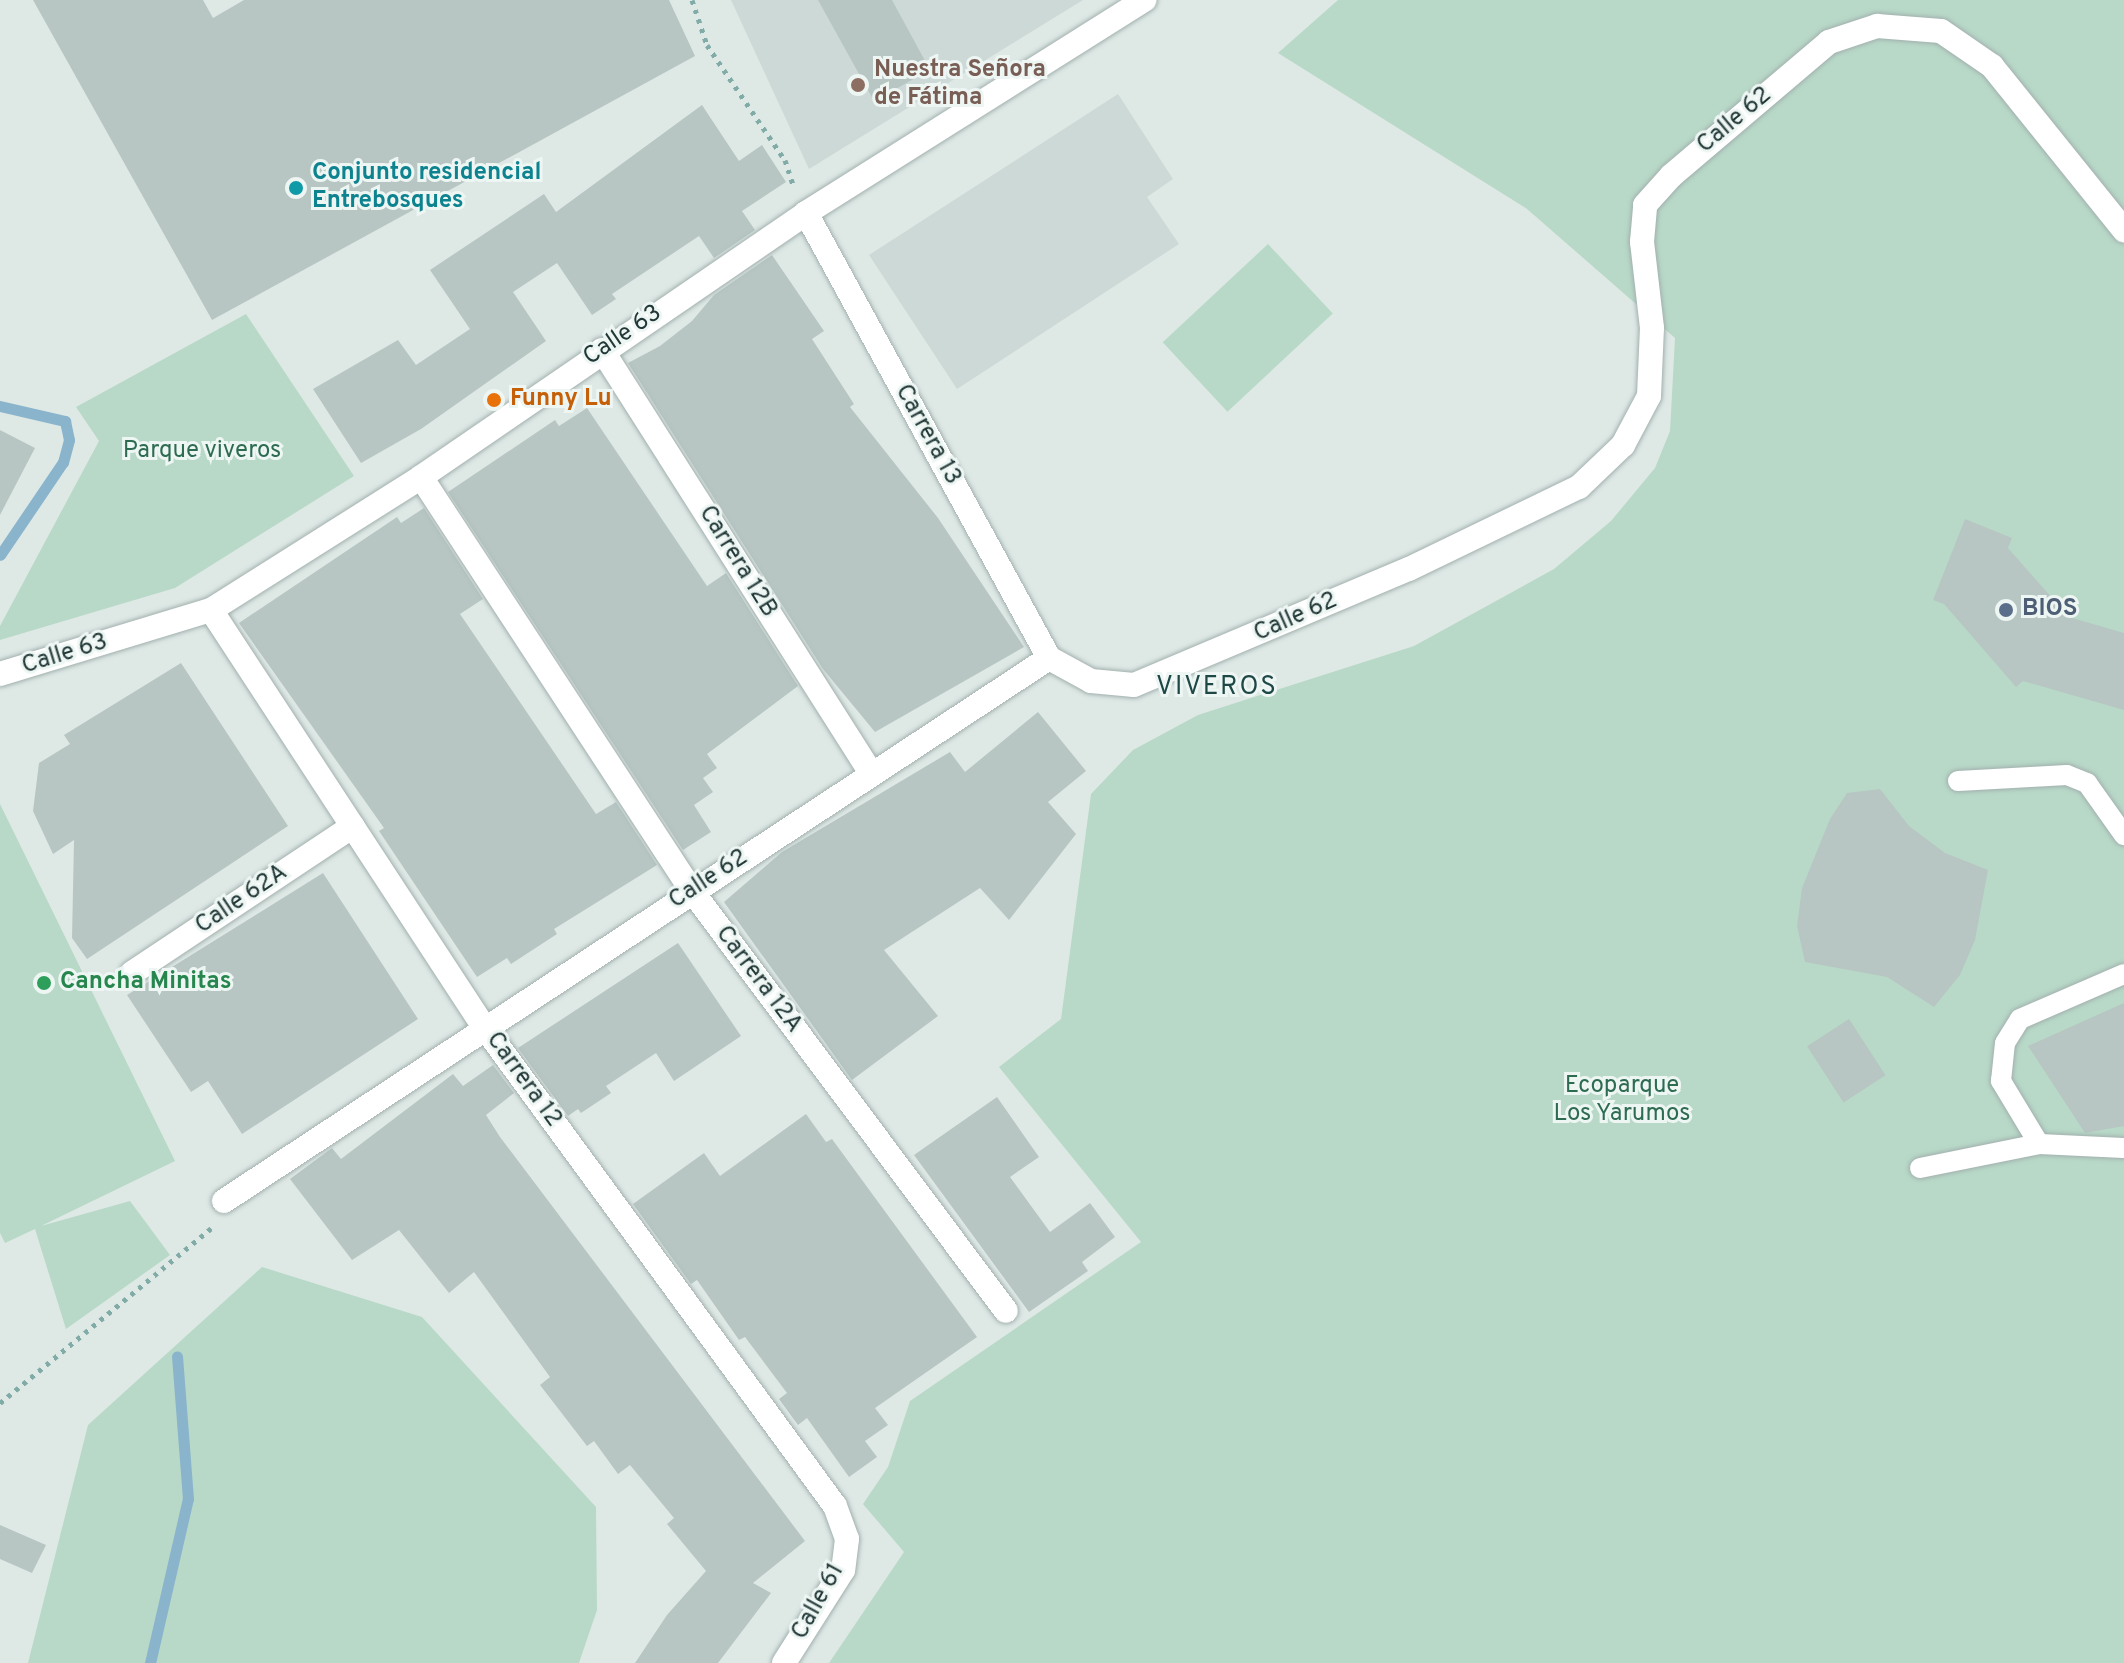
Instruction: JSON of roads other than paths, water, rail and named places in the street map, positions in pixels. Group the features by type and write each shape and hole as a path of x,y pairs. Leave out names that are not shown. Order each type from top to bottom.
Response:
{"street":[{"name":"Calle 63","path":"0,674 211,610 421,477 806,213 1144,0"},
{"name":"Calle 62","path":"224,1201 1049,658 1091,681 1134,685 1395,575 1579,487 1623,445 1649,396 1652,328 1642,242 1645,205 1671,176 1829,42 1877,26 1941,31 1992,66 2124,230"},
{"name":"Carrera 13","path":"806,213 1049,658"},
{"name":"Carrera 12B","path":"602,350 871,773"},
{"name":"Carrera 12A","path":"421,477 692,891 1006,1311"},
{"name":"Carrera 12","path":"211,610 485,1028 835,1506 847,1539"},
{"name":"Calle 62A","path":"132,973 353,826"},
{"name":"Calle 61","path":"784,1663 843,1570 847,1539"}],"lane":[{"path":"1958,781 2067,775 2087,783 2109,807 2124,835"},
{"path":"2039,1144 2001,1081 2005,1043 2020,1019 2124,974"},
{"path":"1920,1168 2039,1144 2124,1148"}],"waterway":[{"path":"0,406 65,421 69,440 63,462 0,555"},
{"path":"150,1663 188,1499 177,1356"}],"place":[{"name":"Nuestra Señora de Fátima","path":"858,85"},
{"name":"Conjunto residencial Entrebosques","path":"296,188"},
{"name":"Funny Lu","path":"494,400"},
{"name":"BIOS","path":"2006,610"},
{"name":"Cancha Minitas","path":"44,983"}],"district":[{"name":"VIVEROS","path":"1217,688"}],"park label":[{"name":"Parque viveros","path":"202,452"},
{"name":"Ecoparque Los Yarumos","path":"1622,1101"}]}
